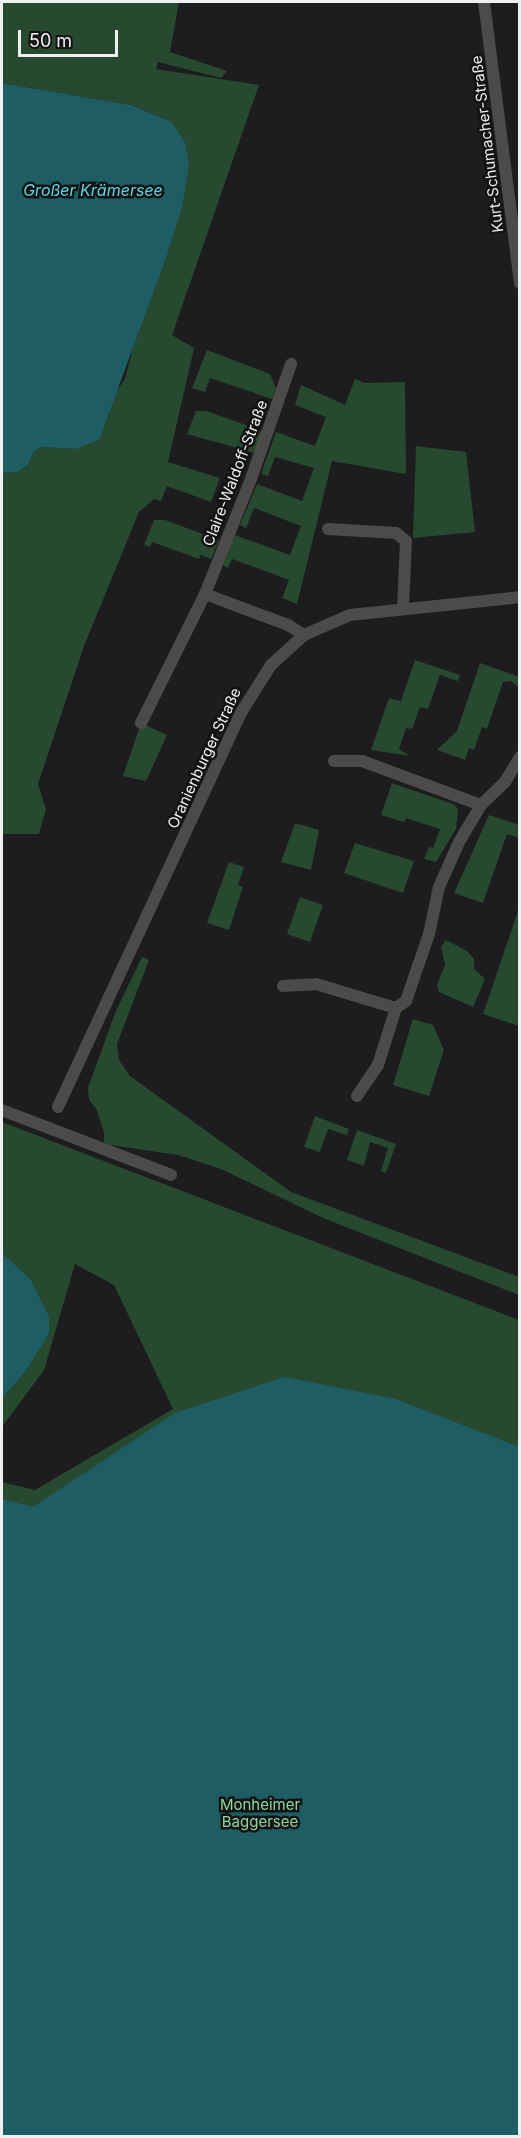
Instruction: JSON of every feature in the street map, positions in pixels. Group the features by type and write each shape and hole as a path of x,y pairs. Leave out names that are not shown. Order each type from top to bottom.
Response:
{"street":[{"name":"Kurt-Schumacher-Straße","path":"484,2 519,283"},
{"name":"Claire-Waldoff-Straße","path":"141,723 205,594 251,479 291,364"},
{"path":"328,529 396,533 406,542 403,608"},
{"path":"205,594 288,625 304,635"},
{"name":"Oranienburger Straße","path":"58,1107 250,695 271,665 304,635 350,615 519,597"},
{"path":"357,1096 378,1065 396,1008 406,1001 429,934 439,887 481,805 505,782 519,757"},
{"path":"334,761 362,761 481,805"},
{"path":"283,986 316,984 396,1008"},
{"path":"2,1110 171,1175"}],"green space":[{"path":"2,2 179,2 170,52 227,71 221,78 158,62 156,69 259,85 172,335 194,348 168,462 220,478 211,502 167,486 161,501 154,499 139,512 84,646 38,784 46,809 39,834 2,834 2,473 17,472 28,465 33,452 42,447 75,449 125,379 185,142 172,122 131,105 2,83"},
{"path":"207,350 270,374 276,388 272,399 210,378 205,392 192,388"},
{"path":"355,379 365,383 405,382 406,474 332,461 297,604 282,598 289,580 232,559 228,568 223,565 235,535 290,555 301,526 254,508 246,528 240,525 257,484 302,501 314,468 275,457 268,476 261,474 276,432 315,446 326,417 295,405 301,385 345,405"},
{"path":"196,411 207,411 262,431 255,453 187,434"},
{"path":"416,446 466,452 475,532 413,538"},
{"path":"154,520 165,520 219,540 211,559 201,555 199,559 152,542 150,547 144,545"},
{"path":"415,660 460,675 458,681 440,675 428,709 420,707 412,729 406,728 399,749 410,756 371,750 389,698 401,701"},
{"path":"480,663 519,677 519,688 511,681 503,682 487,729 482,727 474,750 469,748 465,760 437,750 457,731"},
{"path":"141,723 167,735 146,781 123,776"},
{"path":"392,783 453,804 458,809 456,829 436,862 424,859 429,847 433,848 440,829 406,818 404,822 381,815"},
{"path":"489,815 519,825 519,838 507,834 483,903 454,893"},
{"path":"295,823 319,830 311,870 281,862"},
{"path":"355,843 414,861 403,893 344,873"},
{"path":"229,862 244,867 238,885 243,887 229,930 207,923"},
{"path":"300,897 323,905 310,942 287,934"},
{"path":"519,908 519,1026 483,1014"},
{"path":"446,940 467,951 474,959 474,969 485,979 473,1007 439,992 437,985 445,965 441,947"},
{"path":"142,957 149,960 117,1044 119,1060 130,1076 291,1192 519,1277 519,1295 323,1218 221,1169 178,1155 104,1144 104,1133 97,1110 89,1100 88,1088 115,1013"},
{"path":"413,1019 433,1025 444,1050 429,1096 393,1085"},
{"path":"315,1116 349,1129 347,1135 328,1129 320,1152 304,1147"},
{"name":"Monheimer Baggersee","path":"2,1122 519,1320 519,2136 2,2136 2,1482 35,1490 173,1409 114,1285 75,1264 44,1370 2,1427"},
{"path":"357,1130 396,1144 386,1173 381,1171 388,1148 370,1142 364,1166 347,1160"}],"water":[{"name":"Großer Krämersee","path":"2,83 131,105 172,122 185,142 189,165 182,207 166,258 99,440 75,449 42,447 33,452 28,465 17,472 2,473"},
{"path":"2,1253 31,1280 49,1317 49,1333 27,1369 2,1398"},
{"name":"Monheimer Baggersee","path":"284,1377 396,1399 519,1447 519,2136 2,2136 2,1499 33,1507 175,1413"}]}
